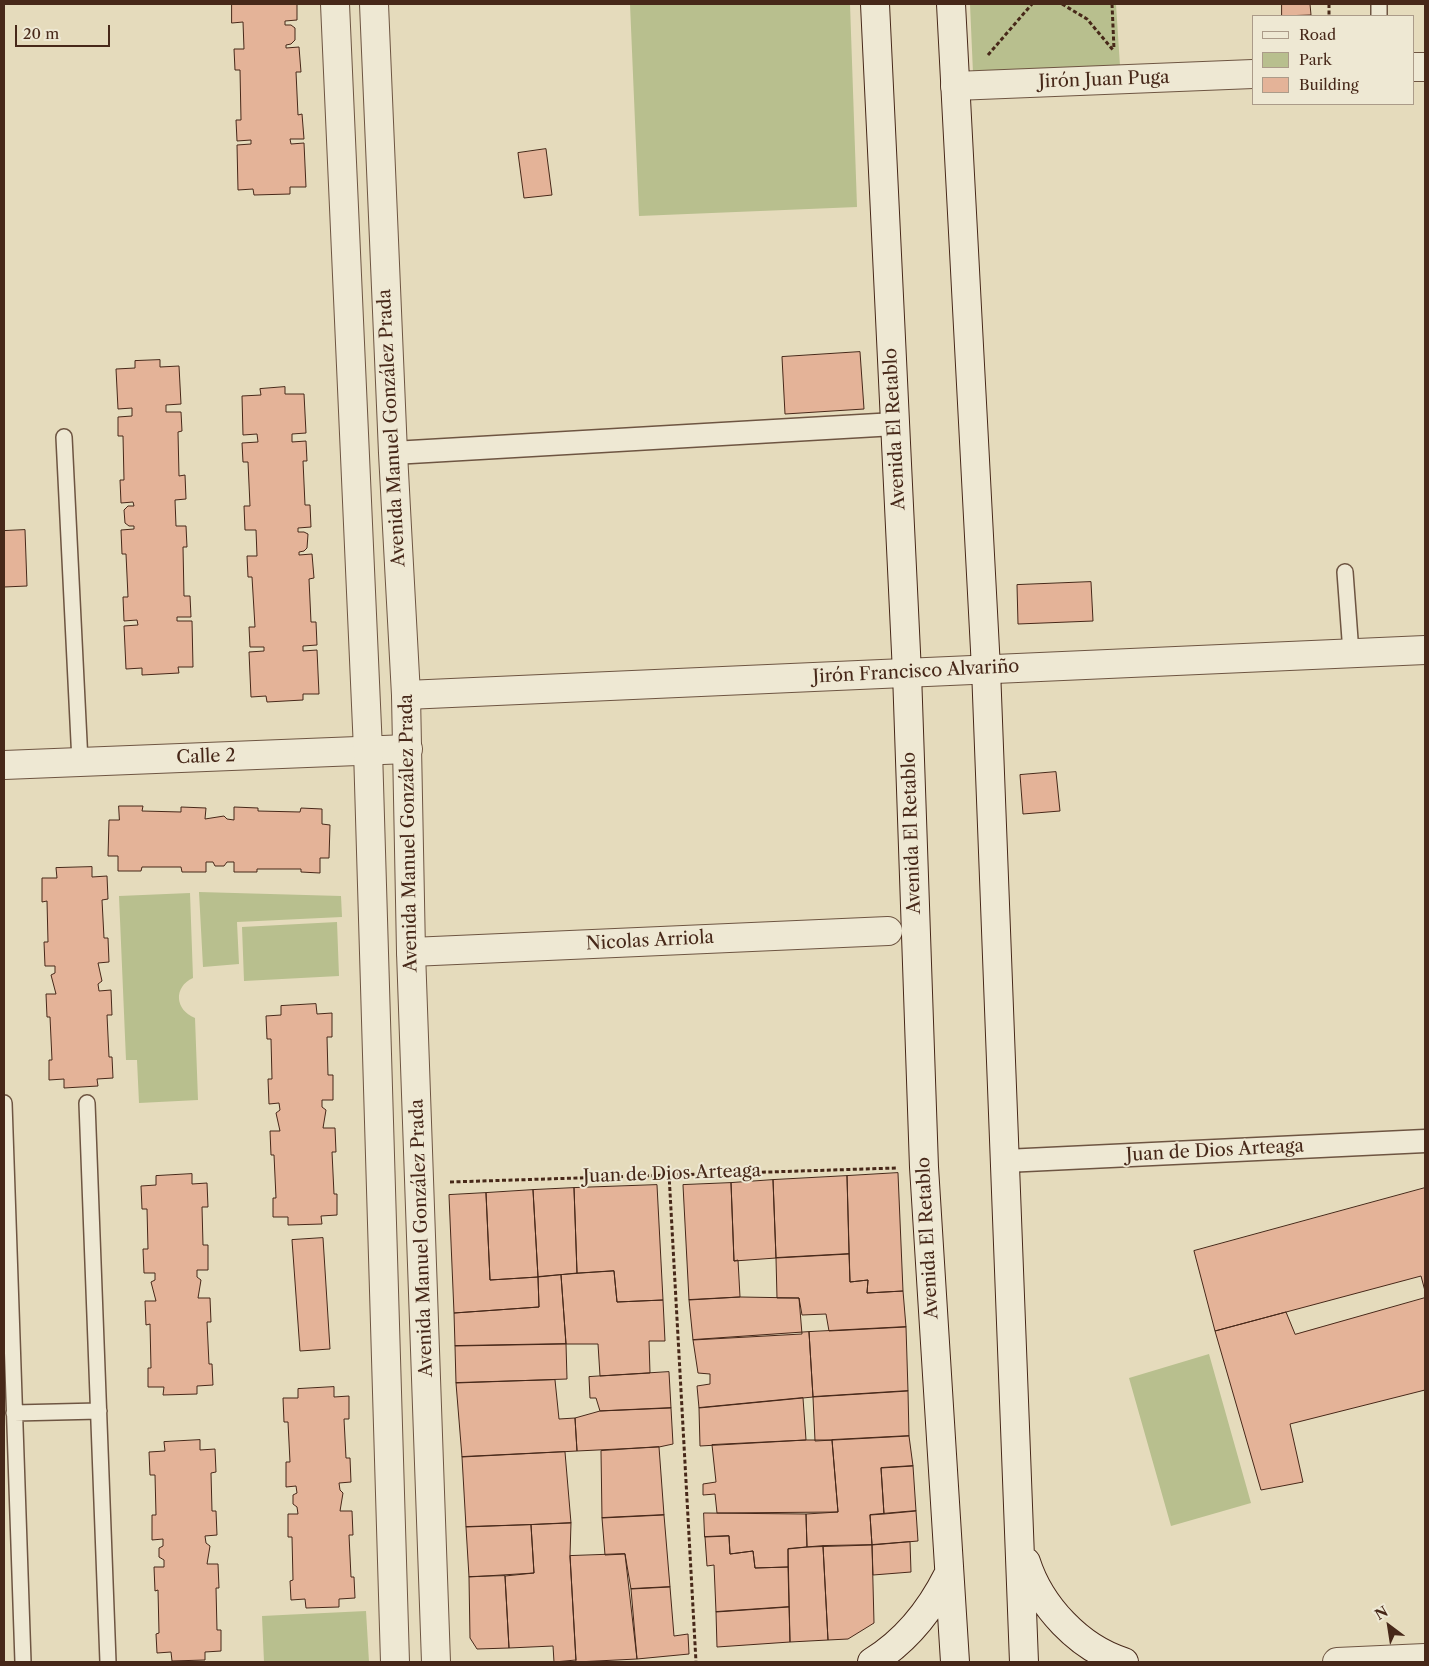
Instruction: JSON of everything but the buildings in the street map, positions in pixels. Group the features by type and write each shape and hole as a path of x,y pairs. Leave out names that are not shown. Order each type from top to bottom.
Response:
{"street":[{"name":"Avenida Manuel González Prada","path":"335,4 368,750 396,1662"},
{"name":"Avenida Manuel González Prada","path":"374,4 393,453 406,694 411,952 421,1183 436,1662"},
{"name":"Avenida El Retablo","path":"875,4 907,672 924,1168 948,1576 955,1662"},
{"path":"951,4 986,669 1024,1662"},
{"name":"Jirón Juan Puga","path":"955,86 1252,74"},
{"path":"393,453 895,424"},
{"name":"Jirón Francisco Alvariño","path":"406,694 1425,650"},
{"name":"Calle 2","path":"4,765 408,749"},
{"name":"Nicolas Arriola","path":"411,952 888,931"},
{"name":"Juan de Dios Arteaga","path":"1005,1161 1425,1141"},
{"path":"1021,1547 1037,1589 1060,1619 1082,1639 1100,1651 1124,1662"},
{"path":"872,1662 898,1643 914,1628 931,1606 948,1576"},
{"path":"1337,1662 1425,1658"}],"lane":[{"path":"64,437 80,762"},
{"path":"1346,572 1351,653"},
{"path":"87,1102 108,1662"},
{"path":"4,1103 23,1662"},
{"path":"14,1413 98,1411"}],"path":[{"path":"982,61 1032,4"},
{"path":"1062,4 1087,19 1114,50"},
{"path":"1112,4 1114,60"},
{"name":"Juan de Dios Arteaga","path":"421,1183 669,1174 924,1168"},
{"path":"669,1174 696,1662"}],"green space":[{"path":"630,4 850,4 857,207 639,216"},
{"path":"970,4 1116,4 1120,66 973,73"},
{"path":"199,892 341,896 342,917 237,922 239,964 203,967"},
{"path":"190,893 193,978 182,987 179,998 183,1010 195,1018 198,1100 139,1103 137,1060 126,1060 119,896"},
{"path":"337,922 339,976 244,981 242,927"},
{"path":"1209,1354 1251,1503 1171,1526 1129,1378"},
{"path":"366,1611 369,1662 264,1662 262,1616"}]}
